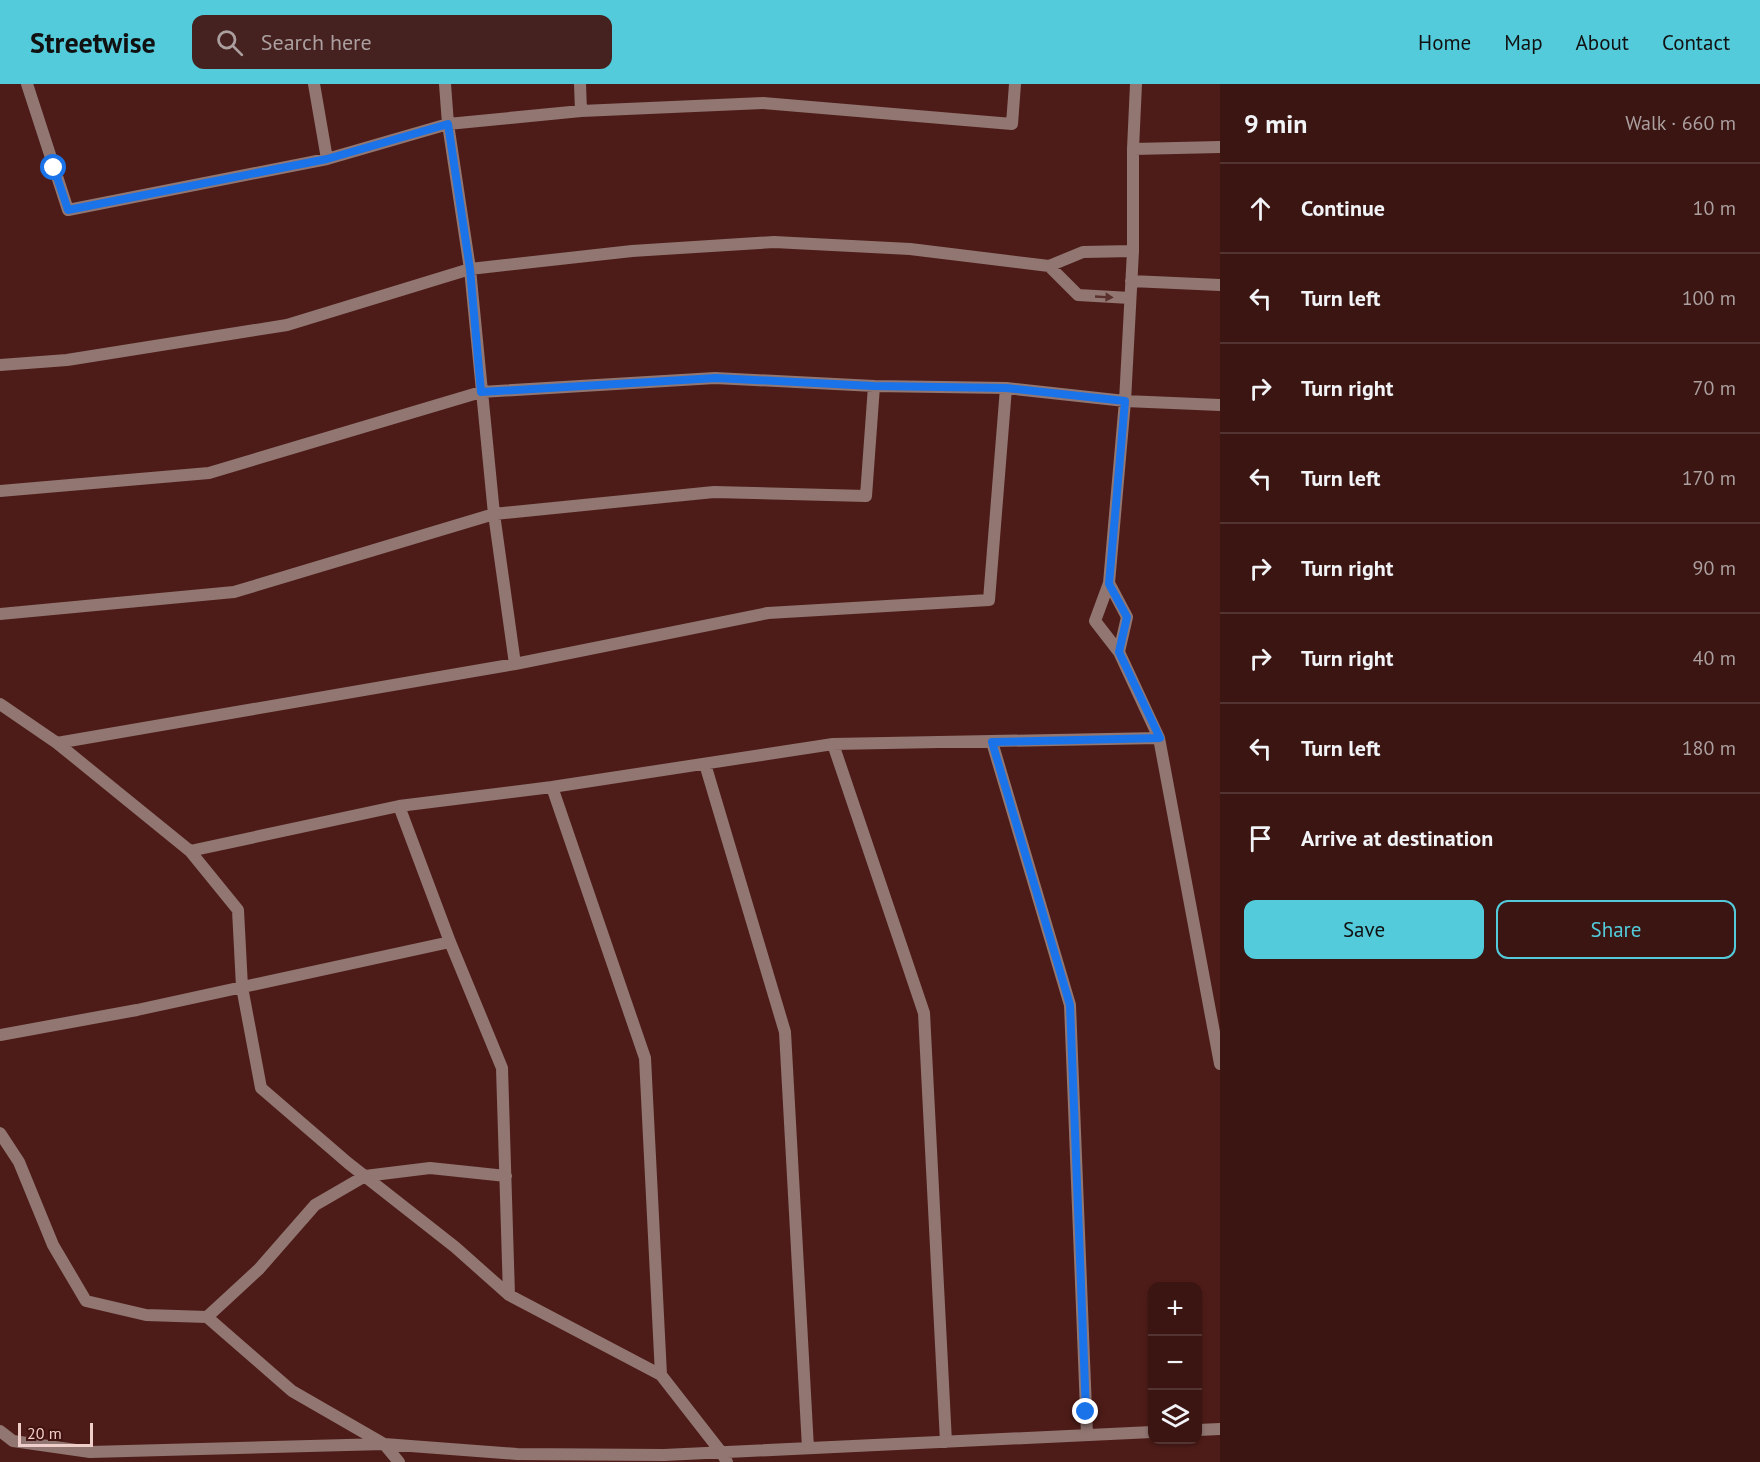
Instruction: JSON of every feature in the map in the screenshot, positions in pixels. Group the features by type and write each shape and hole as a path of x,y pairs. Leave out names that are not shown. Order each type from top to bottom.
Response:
{"street":[{"path":"27,84 68,210 327,159 448,124 581,111 763,103 1012,124 1015,84"},
{"path":"314,84 327,159"},
{"path":"445,84 448,124 470,269 494,514 515,664"},
{"path":"580,84 581,111"},
{"path":"1136,84 1131,281 1125,401 1109,584 1095,621 1119,652 1160,738 1220,1064"},
{"path":"1133,149 1220,147"},
{"path":"0,365 67,360 286,325 470,269 632,251 774,242 910,249 1049,266 1083,252 1132,251"},
{"path":"1049,266 1078,296 1130,298"},
{"path":"1131,281 1220,285"},
{"path":"0,491 209,473 481,392 716,378 873,386 1006,388 1125,401 1220,405"},
{"path":"0,614 234,592 494,514 714,492 866,496 873,386"},
{"path":"57,743 515,664 768,613 989,600 1006,388"},
{"path":"1109,584 1127,617 1119,652"},
{"path":"0,704 57,743 190,851 238,910 242,987 261,1088 365,1176 456,1247 509,1295 661,1375 724,1457"},
{"path":"190,851 399,806 552,787 833,744 1160,738"},
{"path":"992,742 1070,1005 1087,1435"},
{"path":"833,744 924,1013 946,1442"},
{"path":"705,764 785,1032 808,1448"},
{"path":"552,787 645,1058 661,1375"},
{"path":"399,806 450,942 502,1068 509,1295"},
{"path":"0,1035 137,1010 450,942"},
{"path":"0,1133 19,1162 53,1245 86,1301 146,1315 207,1317 292,1391 384,1444 399,1462"},
{"path":"207,1317 259,1269 315,1205 365,1176 430,1168 506,1176"},
{"path":"1202,1430 1220,1430"},
{"path":"0,1431 13,1441 90,1452 384,1444 517,1454 724,1457 808,1448 1148,1432"}],"route":[{"path":"54,168 68,210 327,159 448,124 470,269 481,392 716,378 873,386 1006,388 1125,401 1109,584 1127,617 1119,652 1160,738 992,742 1070,1005 1086,1412"}]}
